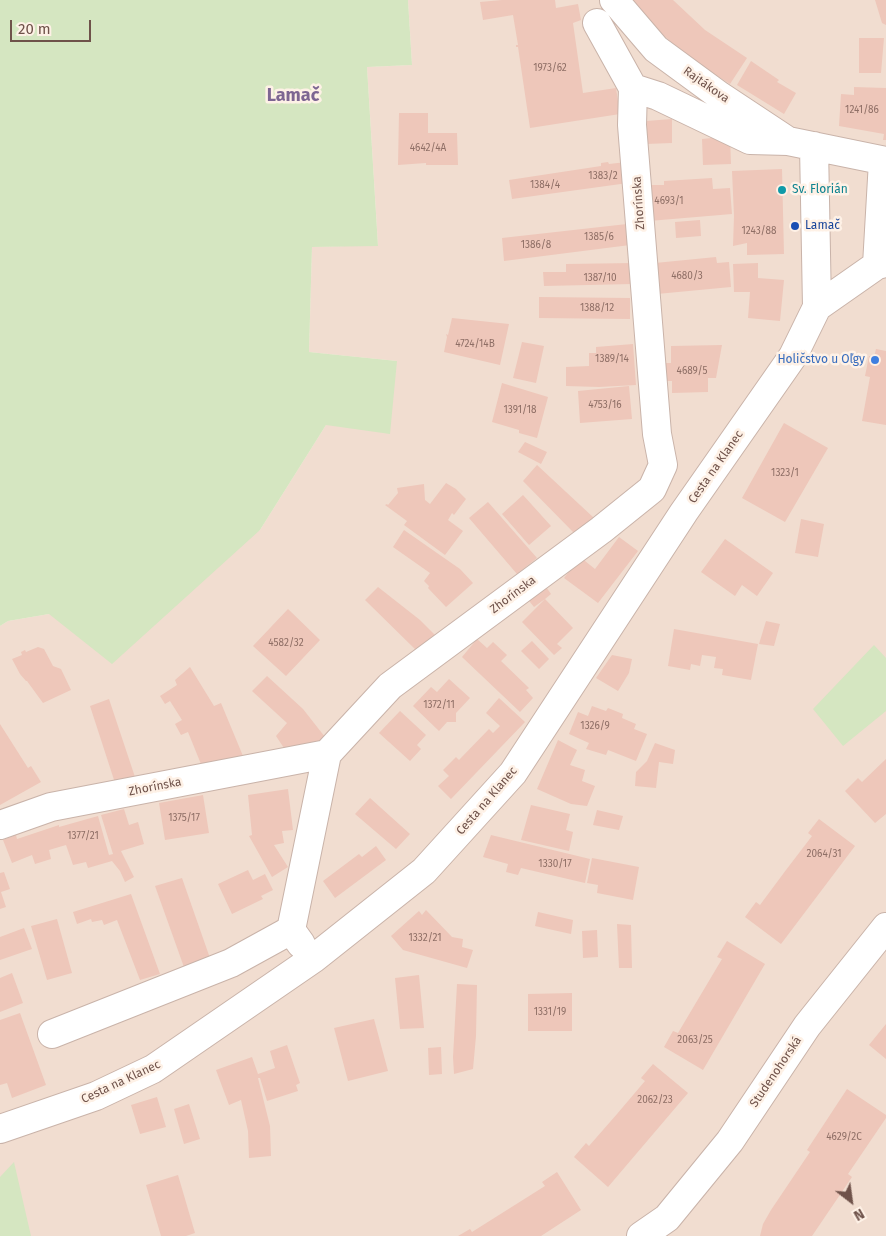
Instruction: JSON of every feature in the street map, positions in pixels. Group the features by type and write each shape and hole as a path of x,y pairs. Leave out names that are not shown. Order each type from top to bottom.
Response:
{"street":[{"name":"Rajtákova","path":"614,0 656,49 720,96 801,144"},
{"path":"597,23 633,88 658,96 750,140 801,144 884,161 881,264 817,307 801,144"},
{"name":"Zhorínska","path":"0,825 51,807 327,754 390,686 601,530 652,489 662,465 657,434 632,125 633,88"},
{"name":"Cesta na Klanec","path":"0,1129 96,1096 152,1070 313,960 424,872 513,773 684,512 793,356 817,307"},
{"path":"652,489 684,512"},
{"path":"313,960 291,930 327,754"},
{"name":"Studenohorská","path":"641,1236 662,1227 730,1141 807,1026 886,927"},
{"path":"52,1034 231,963 291,930"}],"shaded area":[{"path":"408,0 886,0 886,1236 0,1236 0,626 8,621 49,614 260,530 326,425 397,361 309,352 312,247 378,245 367,67 412,65"}],"green space":[{"path":"0,0 408,0 412,65 367,67 378,246 312,247 309,352 397,361 390,434 326,425 260,530 112,664 49,614 8,621 0,626"},
{"path":"874,645 886,658 886,711 843,746 813,709"},
{"path":"14,1162 31,1236 0,1236 0,1177"}],"building":[{"path":"555,0 556,8 578,4 581,20 573,23 583,93 616,88 620,114 530,128 518,47 516,47 518,45 513,15 483,20 480,2"},
{"path":"634,0 673,0 705,30 747,58 730,84 686,56 630,4"},
{"path":"875,0 886,0 886,25 882,23"},
{"path":"859,38 884,38 881,73 859,73"},
{"path":"751,61 779,80 777,82 796,93 784,114 737,85"},
{"path":"854,87 886,88 886,140 883,140 884,134 839,126 841,94 854,95"},
{"path":"399,113 428,113 428,133 457,133 458,165 426,165 426,163 398,165"},
{"path":"672,119 672,143 646,144 646,121"},
{"path":"730,136 731,164 703,165 702,139"},
{"path":"608,162 609,164 626,162 628,183 512,199 509,180 601,166 601,163"},
{"path":"782,169 784,254 747,255 747,243 733,246 732,171"},
{"path":"712,178 713,189 730,188 732,214 649,221 648,185 664,185 664,181"},
{"path":"700,220 701,236 676,238 675,222"},
{"path":"627,224 630,245 504,261 502,238"},
{"path":"716,257 717,263 729,262 731,287 657,294 655,263"},
{"path":"633,263 633,284 544,286 543,272 566,272 566,264"},
{"path":"758,263 758,278 784,280 780,321 748,318 750,292 734,292 733,264"},
{"path":"539,297 630,298 630,319 539,318"},
{"path":"452,318 509,324 500,365 444,352 446,334 448,335"},
{"path":"522,342 544,346 536,383 513,378"},
{"path":"633,344 636,385 566,386 566,367 589,366 589,353 596,353 596,347"},
{"path":"722,345 716,378 708,378 708,392 672,393 672,381 666,381 666,363 671,363 671,346"},
{"path":"876,349 886,351 886,425 862,421 870,377 865,376 869,356 874,357"},
{"path":"502,383 548,397 537,438 519,433 519,430 492,422"},
{"path":"629,386 632,419 580,423 578,391"},
{"path":"784,423 828,448 785,522 742,498"},
{"path":"525,442 547,452 541,464 518,452"},
{"path":"537,465 594,518 575,534 523,481"},
{"path":"446,483 456,489 466,499 454,515 452,513 448,520 463,531 445,555 404,525 407,521 385,505 388,505 398,493 397,488 424,484 425,500 430,504"},
{"path":"523,495 551,526 529,545 502,514"},
{"path":"488,502 537,558 517,574 469,518"},
{"path":"801,519 824,524 818,557 795,553"},
{"path":"404,530 460,569 473,583 446,607 424,581 430,573 393,547"},
{"path":"619,537 638,551 598,603 564,578 580,557 595,569"},
{"path":"725,539 773,573 757,596 742,585 735,596 701,572"},
{"path":"544,584 551,594 534,607 526,597"},
{"path":"378,587 420,620 437,637 418,652 365,600"},
{"path":"545,599 573,628 557,644 562,648 554,655 522,622"},
{"path":"288,609 320,640 286,676 253,646"},
{"path":"766,621 780,624 774,646 759,644"},
{"path":"674,629 758,644 751,680 722,675 723,669 714,668 716,657 702,655 700,666 691,664 690,670 668,666"},
{"path":"477,639 487,648 493,642 507,655 501,661 529,688 526,690 533,698 520,712 462,657"},
{"path":"532,641 549,659 539,669 521,651"},
{"path":"38,647 44,649 53,666 61,669 71,690 43,703 20,674 12,659 22,655 21,652 25,650 26,652"},
{"path":"612,655 632,659 629,673 618,691 596,678"},
{"path":"190,667 214,706 221,703 243,756 205,774 188,732 181,735 175,724 182,720 170,701 165,704 160,696 177,685 175,680"},
{"path":"267,676 303,709 325,737 308,751 288,754 276,736 287,723 252,691"},
{"path":"449,679 470,698 456,713 456,722 447,722 439,731 413,706 431,687 437,692"},
{"path":"499,698 525,722 451,799 438,786 449,776 443,770 456,757 459,760 489,729 493,733 500,726 486,713"},
{"path":"109,699 136,780 116,786 90,706"},
{"path":"592,706 606,711 608,708 623,714 622,718 636,724 634,729 647,734 636,761 608,750 606,755 586,749 589,743 569,734 578,712 588,716"},
{"path":"400,711 426,735 417,745 421,749 410,761 379,733"},
{"path":"0,724 28,768 31,766 41,782 0,805"},
{"path":"558,740 577,750 570,765 585,770 582,781 595,786 587,806 571,804 537,789"},
{"path":"655,743 675,750 673,764 659,762 656,788 635,786 636,772 647,761"},
{"path":"886,759 886,814 875,823 845,791 858,778 862,782"},
{"path":"288,789 293,830 282,831 284,843 274,845 288,867 272,877 249,836 252,835 248,795"},
{"path":"203,795 209,833 165,840 159,803"},
{"path":"370,798 410,834 396,849 355,814"},
{"path":"531,805 570,814 566,830 573,832 569,851 521,840"},
{"path":"124,809 129,825 138,822 144,844 121,851 134,877 125,882 120,871 112,861 88,868 86,862 73,865 66,845 49,850 51,859 35,864 32,855 12,863 3,840 16,835 17,839 59,825 59,827 98,816 109,855 113,854 101,815"},
{"path":"597,810 623,816 619,830 593,825"},
{"path":"819,819 855,846 781,944 745,917 756,902 760,905 812,836 808,833"},
{"path":"491,835 590,859 585,883 521,868 518,875 506,872 508,864 483,857"},
{"path":"376,846 386,860 335,898 323,881 359,854 362,857"},
{"path":"592,858 639,867 633,900 597,893 598,885 587,883"},
{"path":"248,870 253,880 265,874 273,890 261,896 263,899 232,914 218,884"},
{"path":"4,872 10,889 1,892 6,907 0,909 0,873"},
{"path":"182,878 211,961 185,970 155,886"},
{"path":"131,894 160,974 140,980 117,920 104,925 102,920 92,922 91,919 77,924 73,912"},
{"path":"426,910 452,937 463,939 462,947 473,950 467,968 403,950 391,936 419,911 422,915"},
{"path":"538,912 573,920 571,934 535,926"},
{"path":"57,919 72,973 47,980 31,926"},
{"path":"617,924 631,925 632,968 619,968"},
{"path":"24,928 32,949 0,960 0,937"},
{"path":"597,930 598,957 583,958 582,931"},
{"path":"727,941 765,964 703,1070 664,1047 673,1031 678,1033 722,959 717,957"},
{"path":"12,973 23,1003 0,1012 0,978"},
{"path":"419,975 424,1028 400,1029 395,978"},
{"path":"457,984 477,985 476,1036 473,1069 454,1074 453,1057"},
{"path":"572,993 572,1031 528,1031 528,994"},
{"path":"20,1013 46,1085 12,1098 7,1083 0,1085 0,1020"},
{"path":"374,1019 388,1071 348,1081 334,1028"},
{"path":"886,1024 886,1059 869,1045"},
{"path":"287,1045 300,1083 296,1085 298,1091 267,1101 260,1078 258,1078 270,1126 271,1156 249,1158 248,1131 241,1100 229,1105 216,1070 252,1057 258,1074 275,1068 270,1051"},
{"path":"441,1047 442,1074 429,1075 428,1048"},
{"path":"653,1064 688,1093 608,1187 574,1157 586,1143 589,1146 617,1114 645,1081 641,1078"},
{"path":"847,1089 886,1115 886,1118 848,1174 852,1177 812,1236 760,1236 763,1224 771,1210 810,1152 807,1150"},
{"path":"157,1097 166,1127 140,1134 131,1105"},
{"path":"189,1104 200,1139 184,1144 174,1109"},
{"path":"557,1172 581,1210 541,1236 458,1236 470,1229 472,1232 545,1186 542,1182"},
{"path":"178,1175 195,1233 186,1236 161,1236 146,1185"}],"place":[{"name":"Sv. Florián","path":"782,190"},
{"name":"Lamač","path":"795,226"},
{"name":"Holičstvo u Oľgy","path":"875,360"}],"district":[{"name":"Lamač","path":"293,96"}]}
